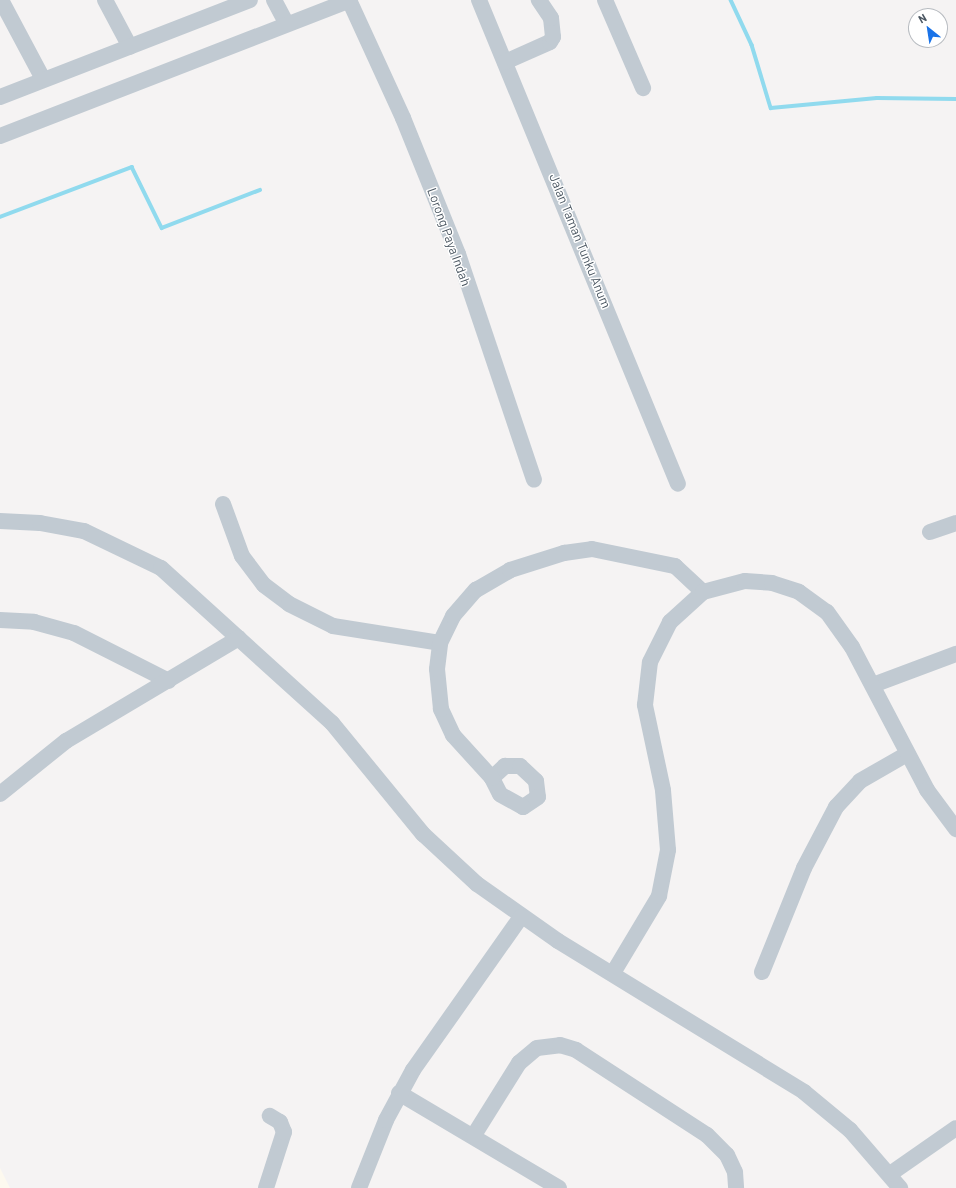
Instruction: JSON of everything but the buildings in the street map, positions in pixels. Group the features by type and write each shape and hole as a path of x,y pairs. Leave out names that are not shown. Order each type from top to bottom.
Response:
{"street":[{"path":"1,0 43,79"},
{"path":"0,97 43,79 250,0"},
{"path":"274,0 286,22"},
{"path":"0,136 286,22 349,0"},
{"name":"Lorong Paya Indah","path":"349,0 403,118 458,254 534,480"},
{"name":"Jalan Taman Tunku Anum","path":"479,0 678,484"},
{"path":"505,62 550,42 553,37 551,18 540,0"},
{"path":"605,0 643,88"},
{"path":"107,1 130,46"},
{"path":"222,504 237,546 250,568 275,595 295,608 333,626 440,643"},
{"path":"0,521 40,523 84,531 142,557 200,601 332,723 432,844 521,917 820,1103 890,1174 900,1188"},
{"path":"930,532 956,523"},
{"path":"492,778 464,751 445,719 437,682 440,643 462,603 487,582 510,570 572,551 600,550 671,564 703,592"},
{"path":"613,973 659,896 668,850 663,790 646,704 650,662 670,622 703,592 745,581 772,583 799,592 836,622 873,685 907,754 938,809 956,829"},
{"path":"0,620 34,622 74,633 169,681"},
{"path":"0,794 66,741 239,638"},
{"path":"873,685 956,654"},
{"path":"762,972 804,868 836,806 860,781 907,754"},
{"path":"359,1188 399,1093 446,1018 521,917"},
{"path":"474,1135 519,1063 537,1048 560,1044 576,1050 707,1136 727,1155 735,1172 736,1188"},
{"path":"399,1093 474,1135 559,1188"},
{"path":"266,1188 284,1132 280,1122 270,1116"},
{"path":"890,1174 956,1128"}],"shaded area":[{"path":"0,1168 10,1188 0,1188"}],"waterway":[{"path":"731,0 752,45 771,108 877,98 956,99"},
{"path":"0,217 132,167 162,228 260,190"}]}
